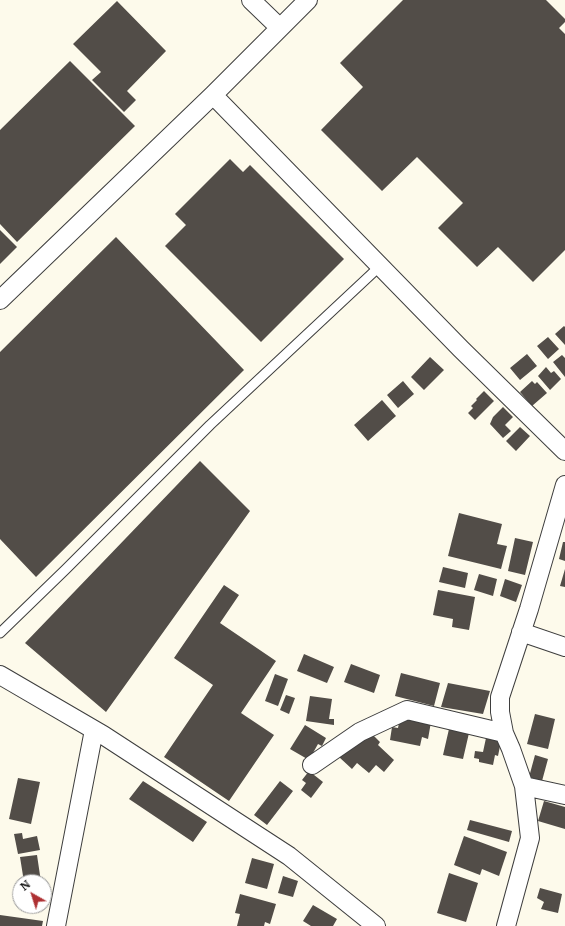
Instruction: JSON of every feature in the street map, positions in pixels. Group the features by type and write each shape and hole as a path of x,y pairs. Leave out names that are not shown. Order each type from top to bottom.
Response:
{"street":[{"path":"251,0 280,28"},
{"path":"0,300 213,95 308,0"},
{"path":"213,95 379,267 565,451"},
{"path":"506,926 530,838 524,786 504,733 500,712 500,697 565,485"},
{"path":"521,632 565,647"},
{"path":"0,675 94,730 289,856 376,926"},
{"path":"312,765 360,732 407,710 504,733"},
{"path":"56,926 94,730"},
{"path":"524,786 565,795"}],"lane":[{"path":"0,633 210,425 379,267"}],"building":[{"path":"403,0 546,0 565,19 565,22 559,28 565,34 565,250 533,282 498,247 477,267 438,228 463,203 417,157 382,191 321,130 363,87 340,63"},
{"path":"117,1 166,51 127,91 136,100 124,112 92,80 101,72 73,44"},
{"path":"70,61 135,126 17,242 0,224 0,130"},
{"path":"230,159 243,172 250,165 344,259 261,342 165,246 186,225 175,214"},
{"path":"0,230 17,247 0,264"},
{"path":"116,237 244,370 36,577 0,539 0,352"},
{"path":"564,326 565,327 565,345 555,334"},
{"path":"548,337 559,349 548,359 537,346"},
{"path":"527,354 537,366 520,380 510,368"},
{"path":"562,355 565,358 565,377 553,362"},
{"path":"430,357 444,370 424,390 411,377"},
{"path":"546,367 551,373 554,371 561,379 550,390 538,376"},
{"path":"403,381 414,394 398,408 387,395"},
{"path":"532,381 535,384 537,382 547,393 532,406 520,392"},
{"path":"484,391 494,401 475,420 468,413 473,408 471,406 477,400 476,399"},
{"path":"382,400 396,416 368,441 354,425"},
{"path":"503,407 513,417 505,425 511,431 503,438 490,424 493,417"},
{"path":"520,427 530,436 516,451 506,441"},
{"path":"200,461 250,511 106,712 25,643"},
{"path":"459,513 502,524 497,544 507,546 501,569 448,556"},
{"path":"515,538 533,542 525,575 508,571"},
{"path":"563,542 565,542 565,561 559,559"},
{"path":"443,567 468,573 465,588 439,582"},
{"path":"565,569 565,587 560,586"},
{"path":"479,574 497,579 493,596 474,590"},
{"path":"505,579 522,585 516,602 500,596"},
{"path":"224,585 239,595 220,623 276,661 241,713 274,735 229,801 164,757 213,685 174,658"},
{"path":"438,590 475,597 469,630 452,627 453,619 433,615"},
{"path":"304,654 334,667 327,683 297,671"},
{"path":"351,664 380,675 374,693 344,682"},
{"path":"401,673 440,683 434,706 395,696"},
{"path":"275,674 288,679 278,706 265,701"},
{"path":"448,683 490,691 483,714 441,707"},
{"path":"286,695 295,698 289,714 280,710"},
{"path":"310,696 332,699 329,719 334,719 334,725 306,721"},
{"path":"535,714 555,719 548,749 527,744"},
{"path":"400,717 431,722 428,739 422,737 420,746 390,740 392,727 398,728"},
{"path":"305,725 326,738 322,746 318,744 309,760 290,749"},
{"path":"449,729 469,733 463,759 443,755"},
{"path":"368,730 380,742 378,745 394,760 384,772 376,765 369,773 357,763 352,769 339,757"},
{"path":"486,738 501,741 498,756 495,755 493,765 479,762 479,759 474,758 475,751 483,752"},
{"path":"535,755 548,759 542,781 529,777"},
{"path":"309,771 323,782 311,798 301,790 306,783 302,780"},
{"path":"18,778 40,782 31,824 9,819"},
{"path":"143,781 207,822 193,842 129,799"},
{"path":"280,781 293,791 267,825 254,815"},
{"path":"544,801 565,807 565,829 538,821"},
{"path":"470,820 512,831 509,842 467,830"},
{"path":"22,833 23,839 37,836 40,850 18,854 14,834"},
{"path":"464,836 507,852 499,876 482,869 480,875 454,865"},
{"path":"37,855 40,874 23,874 20,857"},
{"path":"252,858 274,864 267,889 245,883"},
{"path":"449,873 478,883 466,922 437,913"},
{"path":"283,876 298,881 293,897 278,893"},
{"path":"540,888 562,894 558,913 541,909 544,902 537,898"},
{"path":"240,894 276,904 270,924 265,922 264,926 237,926 240,914 235,913"},
{"path":"313,905 337,919 333,926 311,926 303,921"},
{"path":"0,915 43,921 42,926 0,926"}]}
